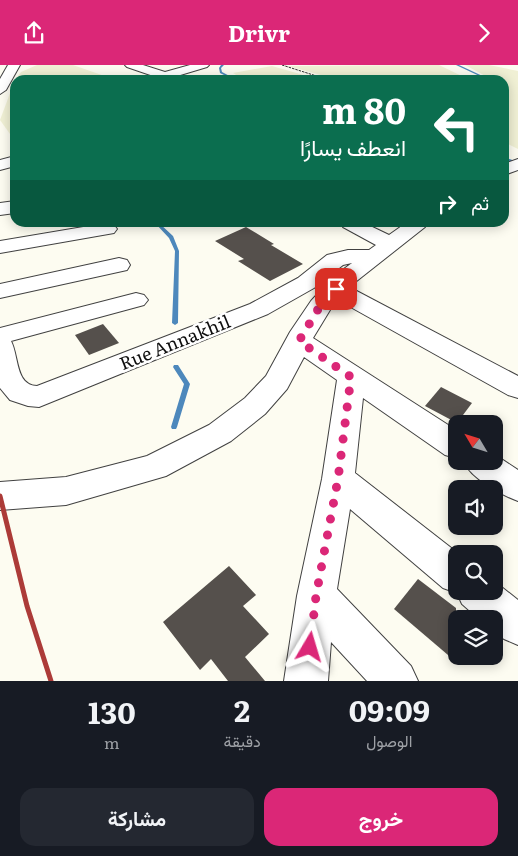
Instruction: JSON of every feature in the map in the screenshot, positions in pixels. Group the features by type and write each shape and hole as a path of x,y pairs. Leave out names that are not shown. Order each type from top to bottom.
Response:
{"street":[{"path":"0,90 13,67 25,65"},
{"path":"131,65 161,75"},
{"path":"177,65 190,69"},
{"path":"168,75 203,65"},
{"path":"355,227 382,250"},
{"path":"0,496 66,491 155,467 220,433 244,416 277,381 320,306 336,289 413,227"},
{"path":"0,247 107,229"},
{"name":"Rue Annakhil","path":"0,343 8,378 13,388 22,395 39,397 259,309 285,296 342,257 382,250"},
{"path":"0,291 119,265"},
{"path":"336,289 518,388"},
{"path":"0,336 136,300"},
{"path":"299,341 448,441"},
{"path":"306,681 316,596 338,479 351,377"},
{"path":"492,470 518,487"},
{"path":"338,479 448,568"},
{"path":"316,596 396,681"},
{"path":"487,600 518,625"}],"path":[{"path":"282,65 313,75"}],"green space":[{"path":"37,65 73,65 102,75 19,75 21,72"},
{"path":"439,65 460,75 321,75 288,66"},
{"path":"465,65 489,65 518,71 518,149 509,144 509,75 484,75"},
{"path":"272,66 304,75 236,75 233,73"},
{"path":"10,93 10,134 0,120"}],"building":[{"path":"246,227 303,264 270,281 238,261 244,259 215,241"},
{"path":"103,324 119,343 89,355 75,335"},
{"path":"441,387 472,403 463,415 448,415 448,418 425,406"},
{"path":"229,566 256,595 243,606 269,634 245,657 265,681 228,681 211,659 200,670 163,622"},
{"path":"418,579 456,608 456,610 448,610 448,655 394,609"}],"waterway":[{"path":"223,65 220,68 221,72 227,75"},
{"path":"457,65 479,75"},
{"path":"509,160 518,163"},
{"path":"161,227 171,237 177,251 175,323"},
{"path":"174,427 187,384 176,367"}],"railway":[{"path":"0,496 27,606 51,681"}],"route":[{"path":"310,647 316,596 338,479 351,377 299,341 320,306 336,289"}]}
